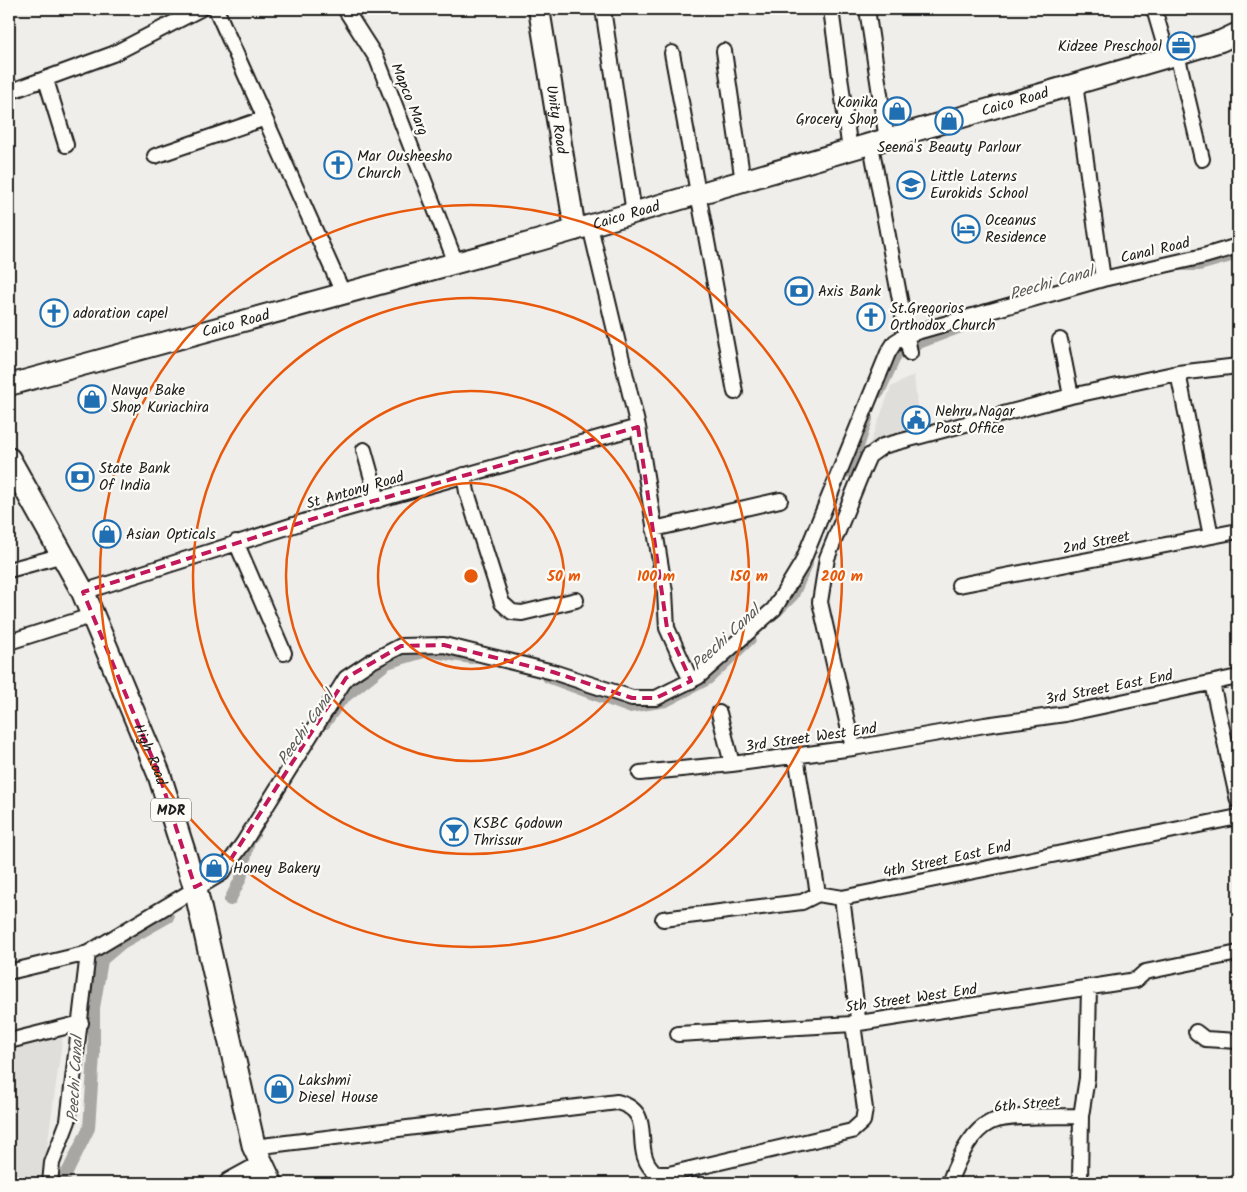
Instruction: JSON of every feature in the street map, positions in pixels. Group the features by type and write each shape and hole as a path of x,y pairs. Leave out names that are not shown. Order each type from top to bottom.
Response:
{"main road":[{"name":"High Road","path":"9,459 94,615 159,774 195,887 263,1165"}],"street":[{"path":"9,92 113,54 200,9"},
{"path":"216,9 263,119 343,293"},
{"name":"Mapco Marg","path":"345,9 377,59 456,263"},
{"name":"Unity Road","path":"539,9 582,228"},
{"path":"603,9 634,213"},
{"path":"831,9 850,151"},
{"path":"9,972 88,952 195,887 222,873 244,842 346,678 370,662 401,646 444,645 553,672 632,698 656,698 698,677 774,609 802,563 888,353 895,342 907,343 879,142 868,9"},
{"path":"1154,9 1173,56 1202,158"},
{"name":"Caico Road","path":"9,385 698,195 1173,56 1222,41 1238,33"},
{"path":"724,51 743,182"},
{"path":"672,53 735,392"},
{"path":"46,80 66,145"},
{"path":"1075,84 1103,279"},
{"path":"155,156 263,119"},
{"path":"582,228 638,428 664,592 667,628 690,681"},
{"name":"Canal Road","path":"907,343 1103,279 1204,256 1238,246"},
{"path":"1060,340 1071,396"},
{"path":"853,748 820,602 827,558 869,456 883,446 1071,396 1178,373 1238,366"},
{"path":"1178,373 1211,536"},
{"name":"St Antony Road","path":"83,592 236,542 378,500 638,428"},
{"path":"364,450 378,500"},
{"path":"464,475 467,492 502,602 512,612 522,612 576,600"},
{"path":"654,529 780,500"},
{"name":"2nd Street","path":"959,586 1238,531"},
{"path":"236,542 284,653"},
{"path":"9,570 62,555"},
{"path":"9,642 94,615"},
{"name":"3rd Street East End","path":"985,725 1065,714 1238,677"},
{"path":"1212,683 1238,800"},
{"path":"719,713 732,764"},
{"name":"3rd Street West End","path":"640,773 796,756 985,725"},
{"path":"662,919 802,902 818,894 796,756"},
{"name":"4th Street East End","path":"818,894 842,898 1238,817"},
{"path":"230,1183 263,1165 617,1102 630,1105 639,1115 644,1159 655,1179 669,1174 852,1131 863,1121 865,1109 853,1024 858,1018 842,898"},
{"path":"50,1183 52,1163 68,1121 88,952"},
{"name":"5th Street West End","path":"678,1034 853,1024 1136,980 1145,972 1238,953"},
{"name":"6th Street","path":"1080,1183 1081,1116 1087,1078 1089,987"},
{"path":"9,1041 81,1023"},
{"path":"1196,1032 1205,1039 1238,1041"},
{"name":"6th Street","path":"949,1183 954,1169 976,1132 989,1122 1006,1119 1081,1116"}],"highlighted area":[{"path":"638,427 667,628 691,681 656,698 632,698 553,672 444,645 401,646 346,678 222,873 195,887 159,774 83,592 341,510"}],"shaded area":[{"path":"914,375 919,426 923,424 929,434 869,446 891,387"},
{"path":"63,1035 42,1183 9,1183 9,1046"}],"waterway":[{"name":"Peechi Canal","path":"1180,265 1199,265 1238,254"},
{"name":"Peechi Canal","path":"879,392 898,351 982,319"},
{"name":"Peechi Canal","path":"846,472 857,450 867,419"},
{"name":"Peechi Canal","path":"776,612 793,595 807,564"},
{"name":"Peechi Canal","path":"548,677 629,707 666,701 708,679 750,639"},
{"name":"Peechi Canal","path":"325,723 341,700 387,663 427,651 472,658"},
{"name":"Peechi Canal","path":"230,900 241,878 249,841 254,835"},
{"name":"Peechi Canal","path":"62,1183 89,1128 94,1055 94,1008 102,960 122,943 168,917"}],"place":[{"name":"Kidzee Preschool","path":"1181,46"},
{"name":"Konika Grocery Shop","path":"897,111"},
{"name":"Seena's Beauty Parlour","path":"949,121"},
{"name":"Mar Ousheesho Church","path":"338,165"},
{"name":"Little Laterns Eurokids School","path":"911,185"},
{"name":"Oceanus Residence","path":"966,229"},
{"name":"Axis Bank","path":"799,291"},
{"name":"adoration capel","path":"54,313"},
{"name":"St.Gregorios Orthodox Church","path":"871,317"},
{"name":"Navya Bake Shop Kuriachira","path":"92,399"},
{"name":"Nehru Nagar Post Office","path":"916,420"},
{"name":"State Bank Of India","path":"80,477"},
{"name":"Asian Opticals","path":"107,534"},
{"name":"KSBC Godown Thrissur","path":"454,832"},
{"name":"Honey Bakery","path":"214,868"},
{"name":"Lakshmi Diesel House","path":"279,1089"}]}
